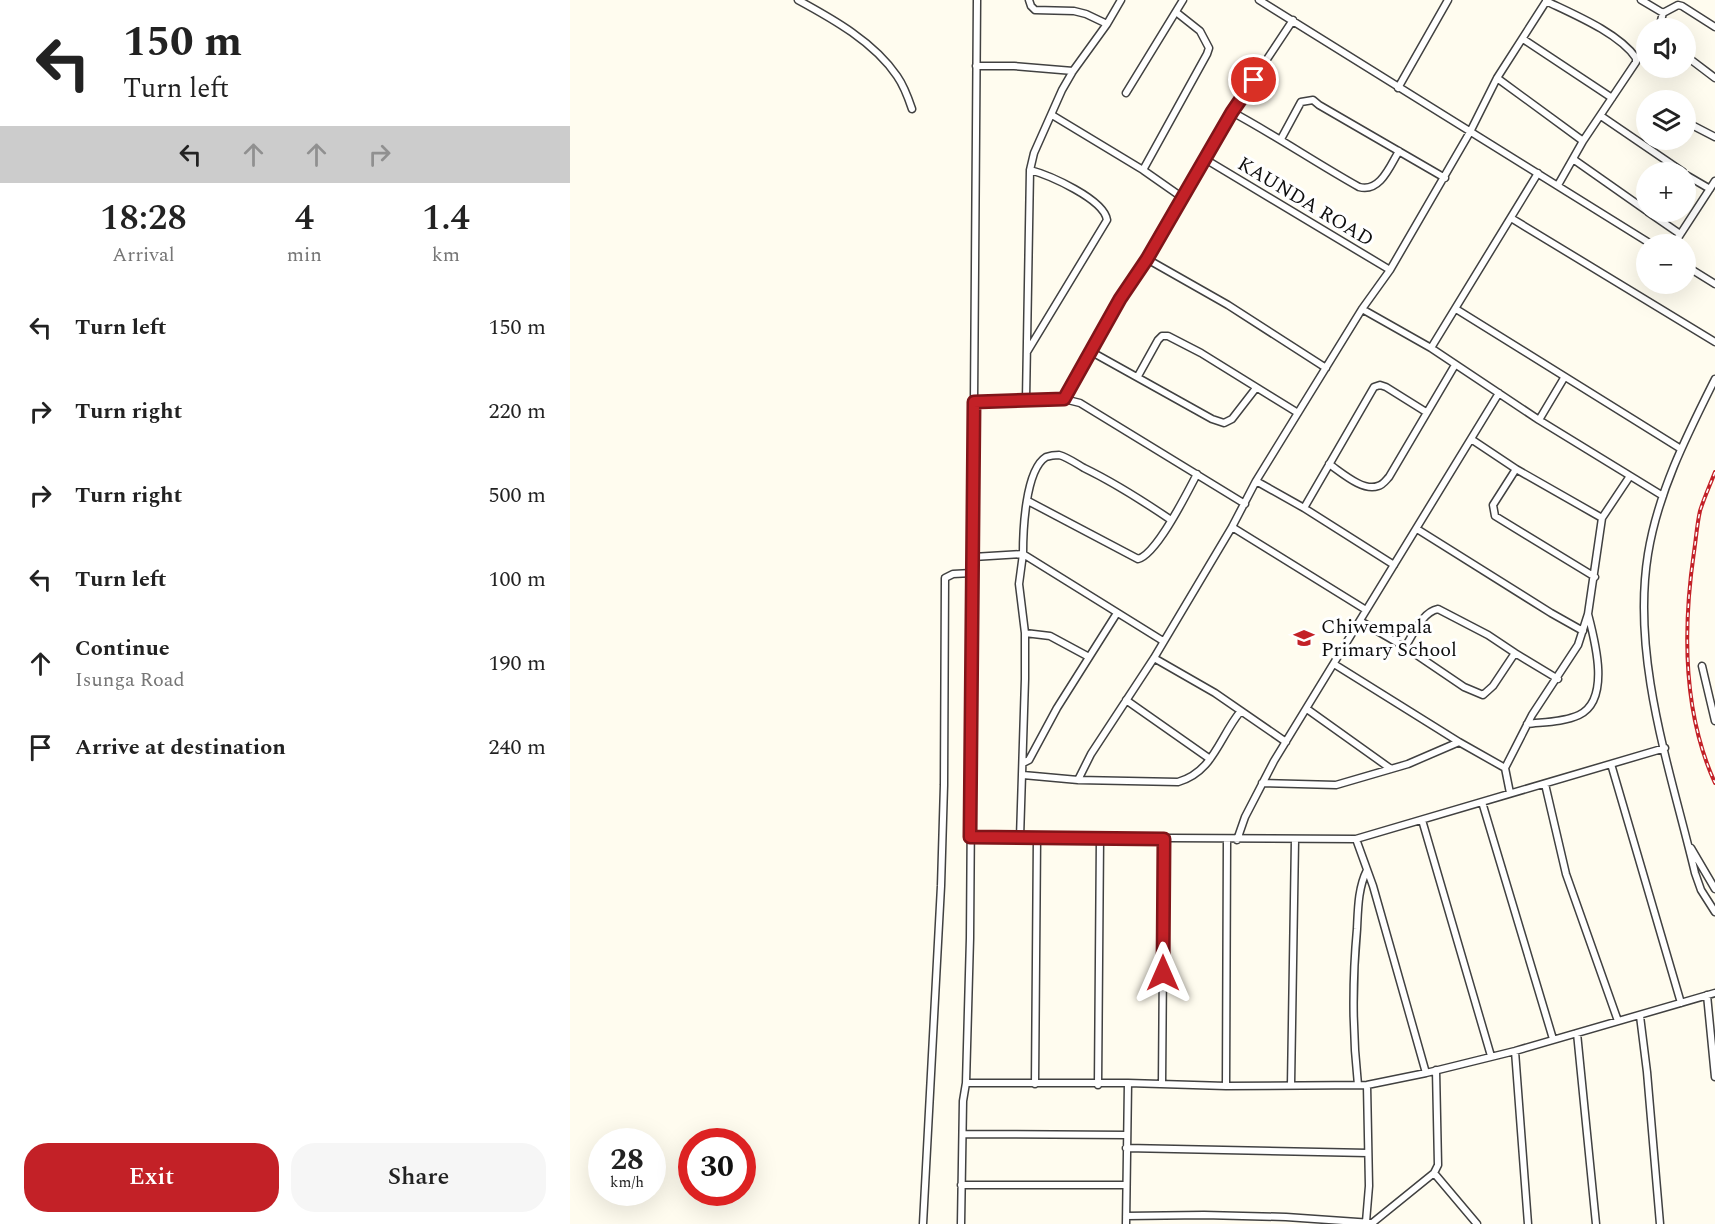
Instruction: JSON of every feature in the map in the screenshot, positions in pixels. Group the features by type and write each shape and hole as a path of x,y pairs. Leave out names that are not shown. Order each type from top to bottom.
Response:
{"street":[{"path":"798,0 852,33 881,57 905,89 912,109"},
{"path":"961,1224 963,1101 966,1083 970,938 977,0"},
{"path":"1029,0 1035,10 1074,11 1107,24"},
{"path":"1026,400 1030,170 1037,146 1062,90 1121,0"},
{"path":"1126,93 1183,0"},
{"path":"1260,0 1636,234"},
{"path":"1398,88 1448,0"},
{"path":"1641,0 1663,13"},
{"path":"1078,780 1091,754 1154,658 1232,527 1256,481 1362,309 1390,270 1445,178 1497,78 1524,39 1546,1 1604,32 1635,55 1636,63 1583,141 1558,185"},
{"path":"1662,18 1663,13 1679,2 1715,27"},
{"path":"1143,170 1209,48 1200,31 1176,12"},
{"path":"1064,399 1120,299 1147,259 1232,112 1293,20"},
{"path":"1524,39 1612,98"},
{"path":"1696,64 1715,78"},
{"path":"976,66 1005,65 1073,70"},
{"path":"1497,78 1583,141"},
{"path":"1281,138 1301,102 1313,100 1445,178"},
{"path":"1232,112 1281,138 1322,166 1366,189 1377,184 1399,151"},
{"path":"1052,115 1143,170 1183,198"},
{"path":"1601,116 1667,162"},
{"path":"1696,127 1715,137"},
{"name":"KAUNDA ROAD","path":"1205,159 1390,270"},
{"path":"1573,159 1636,203"},
{"path":"1027,353 1107,220 1101,207 1056,180 1030,170"},
{"path":"1431,348 1538,173"},
{"path":"1696,181 1710,189"},
{"path":"1663,222 1680,234 1715,181"},
{"path":"1511,218 1715,342"},
{"path":"1147,259 1228,305 1326,368"},
{"path":"1696,272 1715,284"},
{"path":"1362,309 1431,348 1539,420 1663,496"},
{"path":"1456,309 1681,449"},
{"path":"1138,376 1158,340 1162,336 1168,336 1201,353 1298,413"},
{"path":"1090,351 1212,419 1224,423 1232,419 1256,388"},
{"path":"1329,464 1362,485 1378,486 1389,477 1455,365"},
{"path":"1539,420 1564,378"},
{"path":"1715,379 1681,449 1663,496 1648,553 1644,598 1648,666 1665,748 1695,873 1701,890 1712,902 1715,912"},
{"path":"1304,508 1374,387 1380,385 1386,387 1426,412"},
{"path":"1236,840 1262,783 1286,742 1499,393"},
{"path":"974,402 1064,399 1080,403 1245,504"},
{"path":"1471,439 1516,469 1602,518"},
{"path":"1020,838 1025,633 1019,584 1030,482 1045,458 1059,455 1133,495 1172,520"},
{"path":"1516,469 1493,505 1495,516 1595,577"},
{"path":"1028,501 1138,559 1148,555 1172,520 1197,474"},
{"path":"1510,794 1505,768 1527,724 1578,645 1588,614 1595,577 1602,518 1630,476"},
{"path":"1256,481 1304,508 1394,565"},
{"path":"1232,527 1366,610"},
{"path":"1417,529 1542,608 1583,631"},
{"path":"973,557 1023,554 1163,640"},
{"path":"923,1224 941,886 945,578 953,574 972,573"},
{"path":"1405,647 1425,615 1438,609 1488,635 1558,679"},
{"path":"1023,763 1029,760 1057,708 1117,613"},
{"path":"1527,724 1576,716 1589,708 1594,700 1598,683 1588,614"},
{"path":"1360,621 1405,647 1464,687 1483,694 1493,686 1515,653"},
{"path":"1025,633 1050,636 1089,657"},
{"path":"1154,658 1215,693 1286,742"},
{"path":"1334,664 1505,768"},
{"path":"1702,666 1715,721"},
{"path":"1126,700 1210,759"},
{"path":"1307,709 1391,769"},
{"path":"1023,775 1078,780 1178,782 1198,774 1240,712"},
{"path":"1262,783 1336,785 1391,769 1459,742"},
{"path":"970,837 1356,839 1665,748"},
{"path":"1611,764 1681,1003"},
{"path":"1545,783 1566,874 1618,1021"},
{"path":"1482,802 1553,1039"},
{"path":"1422,820 1491,1056"},
{"path":"1035,1084 1037,837"},
{"path":"1098,1084 1100,837"},
{"path":"1162,1084 1164,839"},
{"path":"1356,839 1376,896 1426,1073"},
{"path":"1226,1086 1227,840"},
{"path":"1291,1085 1295,840"},
{"path":"1689,845 1714,884 1701,890"},
{"path":"1358,1085 1353,1041 1352,992 1359,901 1362,882 1367,870"},
{"path":"966,1083 1367,1085 1515,1051 1715,993"},
{"path":"1707,995 1715,1077"},
{"path":"1640,1016 1660,1224"},
{"path":"1577,1033 1596,1224"},
{"path":"1515,1051 1528,1224"},
{"path":"1126,1216 1227,1216 1370,1223 1434,1173 1438,1165 1436,1070"},
{"path":"1126,1224 1128,1083"},
{"path":"1367,1085 1370,1223"},
{"path":"963,1134 1126,1135"},
{"path":"1126,1148 1368,1153"},
{"path":"1434,1173 1477,1224"},
{"path":"961,1185 1125,1185"},
{"path":"1178,1215 1179,1224"},
{"path":"1227,1216 1227,1224"}],"railway":[{"path":"1715,472 1698,521 1690,581 1687,640 1691,699 1704,756 1715,783"}],"place":[{"name":"Chiwempala Primary School","path":"1304,638"}],"route":[{"path":"1163,973 1164,839 970,837 974,402 1064,399 1120,299 1147,259 1232,112 1254,80"}]}
